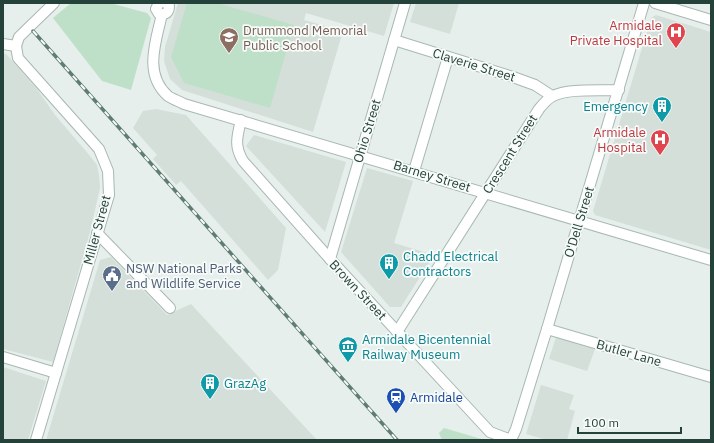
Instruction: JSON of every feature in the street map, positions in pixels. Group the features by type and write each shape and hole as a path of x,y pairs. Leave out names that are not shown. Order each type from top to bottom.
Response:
{"street":[{"path":"3,44 16,46 19,37 54,3"},
{"name":"Ohio Street","path":"330,259 405,3"},
{"name":"O'Dell Street","path":"511,440 516,429 580,221 644,3"},
{"path":"654,3 711,20"},
{"name":"Barney Street","path":"158,6 153,65 154,74 158,84 168,96 184,104 711,260"},
{"name":"Claverie Street","path":"394,40 535,85 552,96"},
{"name":"Miller Street","path":"16,46 18,58 99,149 108,171 108,195 98,233 36,440"},
{"path":"414,171 448,57"},
{"path":"552,96 562,92 619,90"},
{"name":"Crescent Street","path":"397,332 539,108 552,96"},
{"name":"Brown Street","path":"241,120 237,138 237,152 243,162 330,259 490,432 511,440"},
{"path":"98,233 170,308"},
{"name":"Butler Lane","path":"547,329 711,377"},
{"path":"3,356 56,373"}],"shaded area":[{"name":"Drummond Memorial Public School","path":"178,3 394,3 384,36 306,13 304,20 343,31 313,132 182,90 170,79 164,61 165,47"},
{"path":"416,3 459,3 450,34 410,22"},
{"name":"Armidale Hospital","path":"656,15 711,32 711,250 595,215 593,211 651,18"},
{"path":"3,53 6,54 37,89 55,115 90,156 97,165 99,175 100,188 90,232 53,362 3,349"},
{"path":"156,109 186,115 286,228 278,270 268,280 181,181 176,185 153,159 157,155 133,128 143,111"},
{"path":"254,135 346,162 325,232 246,146"},
{"path":"367,168 413,181 394,243 434,255 401,307 390,307 341,252"},
{"path":"111,257 167,315 191,304 317,440 46,440 100,260"},
{"path":"556,337 595,349 587,371 549,359"},
{"path":"3,367 46,381 28,440 3,440"},
{"path":"541,385 574,395 569,409 575,411 567,440 547,440 526,434"}],"green space":[{"path":"71,3 110,3 147,13 151,18 131,90 102,81 53,18"},
{"name":"Drummond Memorial Public School","path":"187,3 217,3 294,25 270,108 184,83 171,57"},
{"path":"444,428 485,440 442,440 439,433"}],"railway":[{"path":"33,31 397,440"}],"place":[{"name":"Armidale Private Hospital","path":"676,49"},
{"name":"Drummond Memorial Public School","path":"229,54"},
{"name":"Emergency","path":"662,123"},
{"name":"Armidale Hospital","path":"660,156"},
{"name":"Chadd Electrical Contractors","path":"389,280"},
{"name":"NSW National Parks and Wildlife Service","path":"112,292"},
{"name":"Armidale Bicentennial Railway Museum","path":"348,363"},
{"name":"GrazAg","path":"210,400"},
{"name":"Armidale","path":"396,414"}]}
